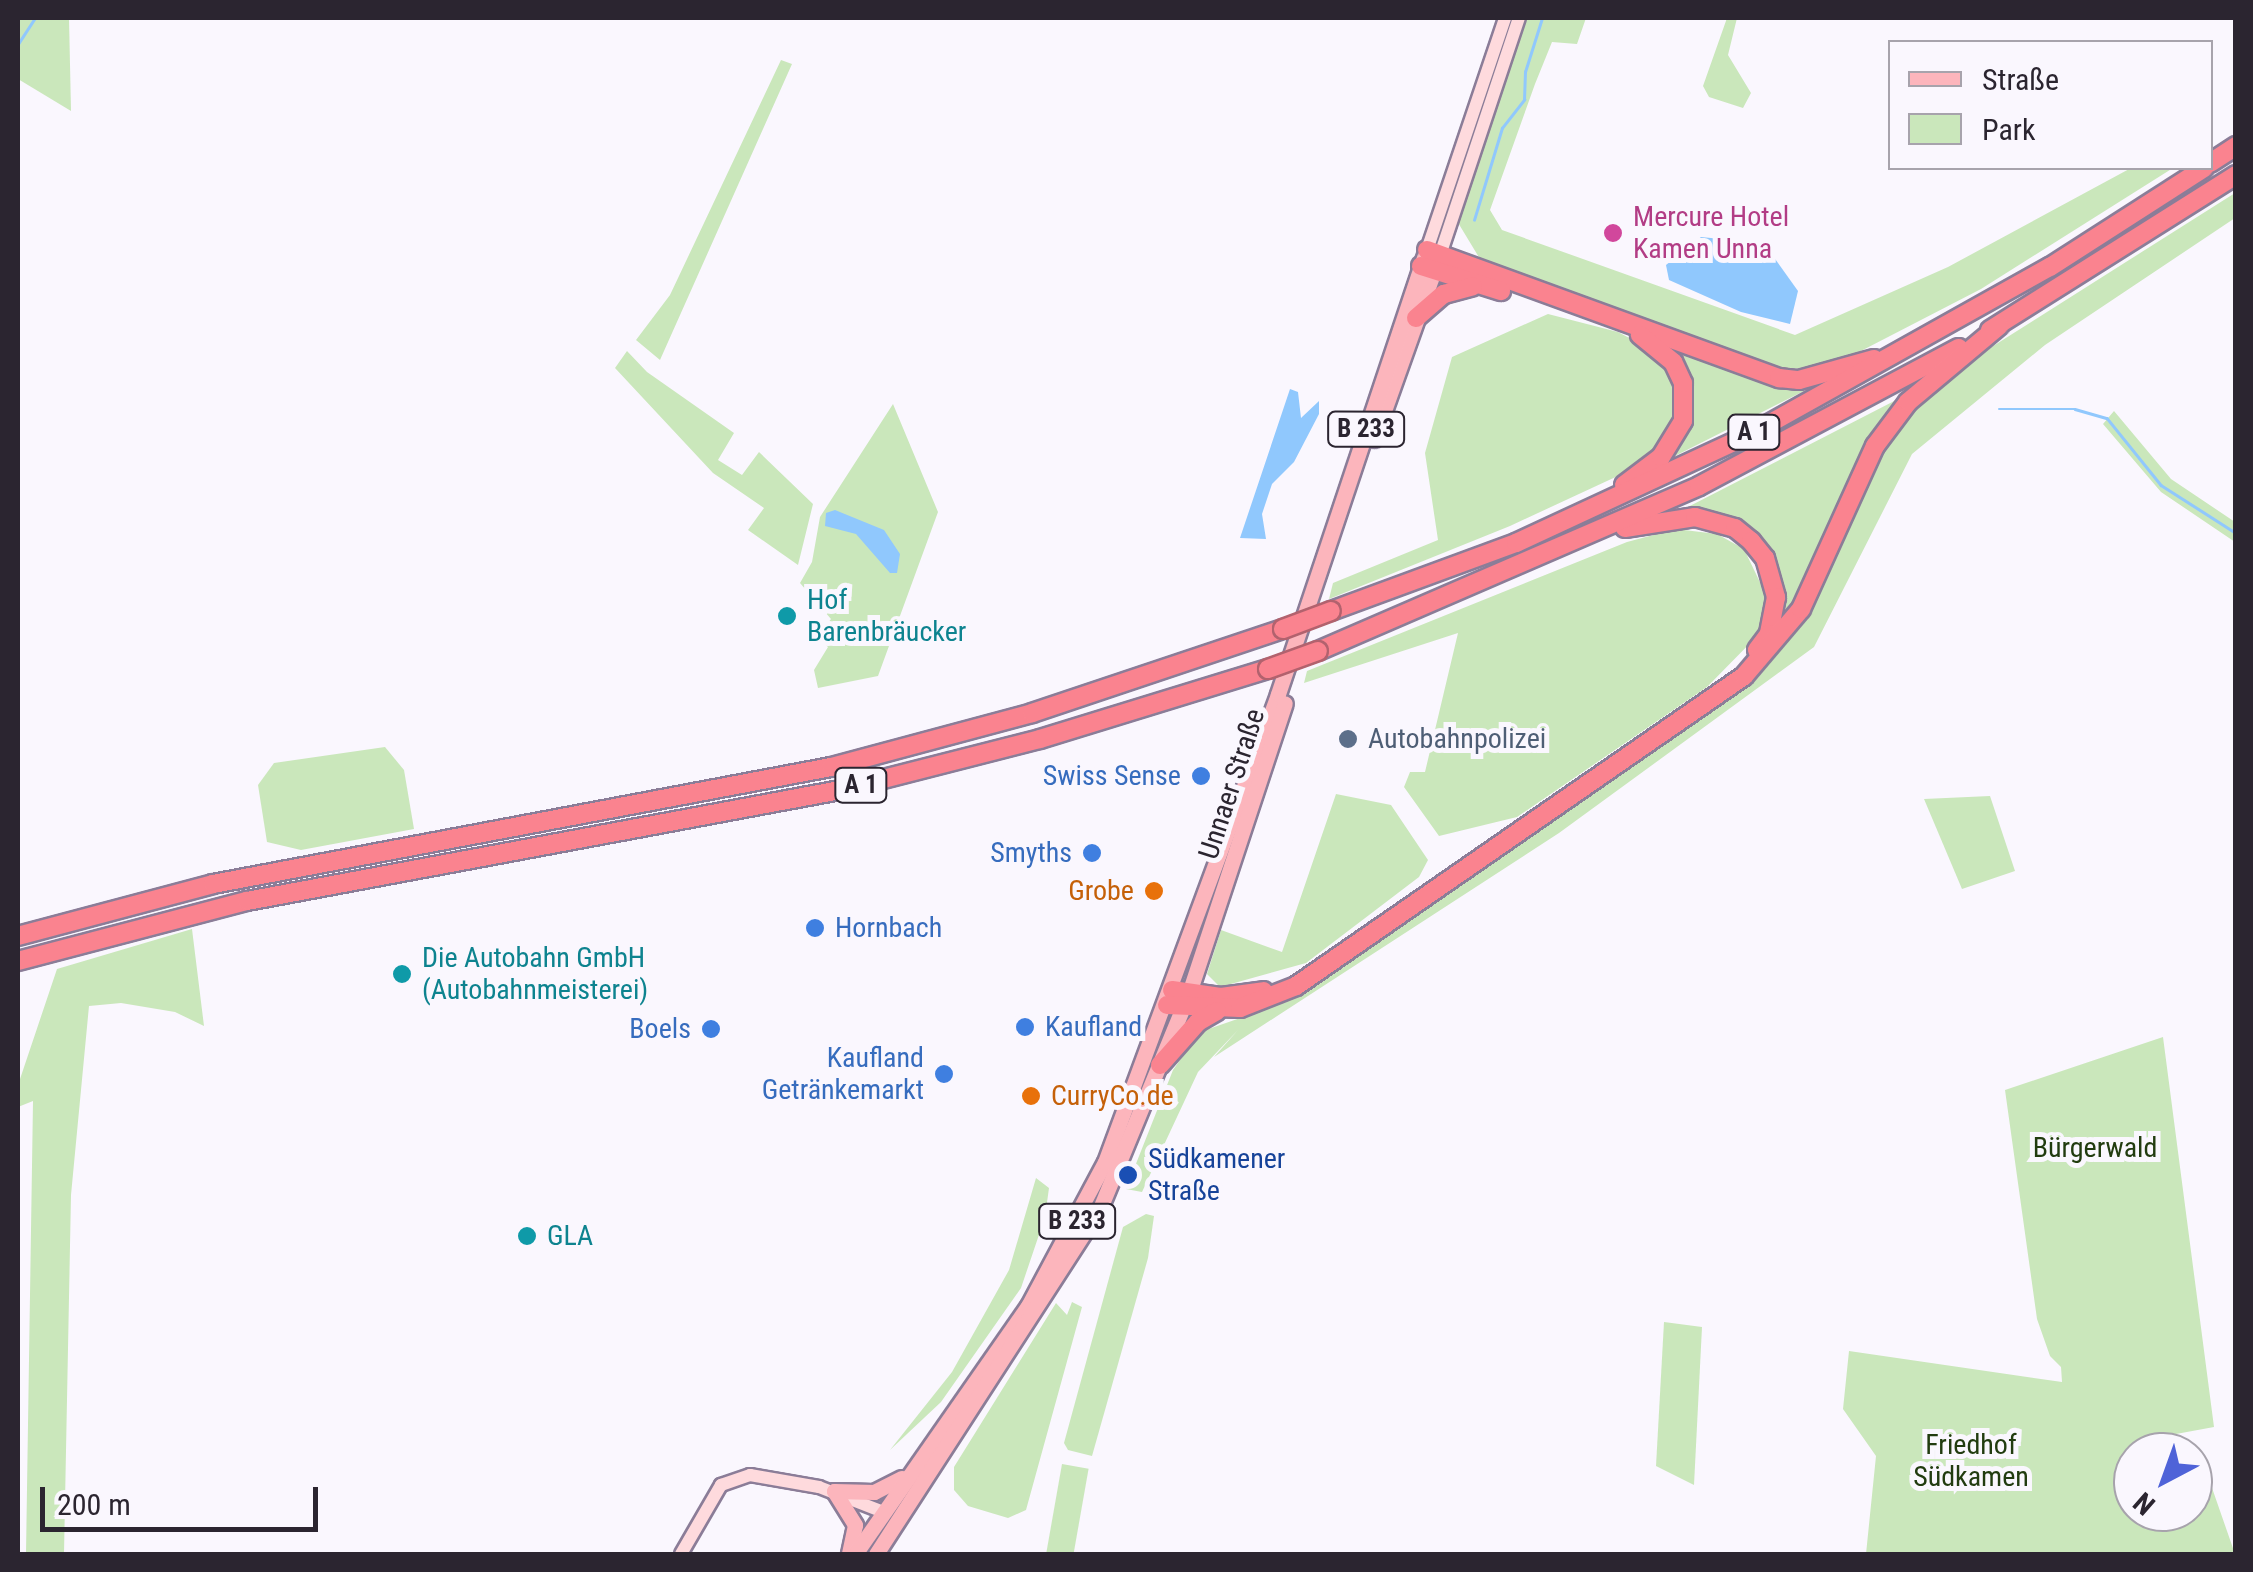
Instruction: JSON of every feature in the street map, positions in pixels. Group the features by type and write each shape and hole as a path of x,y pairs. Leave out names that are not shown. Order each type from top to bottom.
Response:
{"highway":[{"path":"2213,161 2236,146"},
{"name":"A 1","path":"25,934 77,918 399,848 832,767 1032,713 1282,629 1587,512 1918,345 2201,170"},
{"name":"A 1","path":"24,958 248,900 878,781 1268,669 1596,534 1822,423 1999,326 2236,175"},
{"path":"1430,260 1484,286 1641,335 1658,345 1683,383 1683,422 1661,457 1587,512"},
{"path":"1430,260 1779,378 1828,374 1918,345"},
{"path":"1416,318 1444,294 1484,286"},
{"path":"1160,1065 1198,1022 1217,1010 1296,986 1744,676 1801,609 1875,446 1908,402 1999,326"},
{"path":"1178,999 1250,994 1296,978 1727,679 1768,634 1773,577 1751,540 1734,528 1695,516 1596,534"},
{"path":"1178,999 1217,1010"}],"main road":[{"name":"Unnaer Straße","path":"852,1554 986,1369 1071,1233 1178,999 1416,318 1430,260 1505,18"},
{"name":"Unnaer Straße","path":"876,1554 1083,1242 1160,1065 1178,999 1430,260 1519,18"},
{"path":"834,1491 874,1492 906,1476"},
{"path":"681,1554 710,1498 733,1480 778,1477 834,1491 898,1522"},
{"path":"834,1491 855,1525 852,1554"}],"green space":[{"path":"18,18 69,18 71,111 18,79"},
{"path":"1525,18 1586,18 1577,44 1552,42 1535,84 1490,210 1502,230 1795,335 1948,267 2127,170 2170,170 1981,289 1828,368 1785,369 1480,259 1457,221"},
{"path":"1727,18 1737,18 1728,55 1751,93 1743,108 1709,97 1703,86"},
{"path":"781,60 792,64 660,360 636,340 670,295"},
{"path":"2235,193 2235,218 2045,345 1912,454 1814,647 1559,833 1214,1057 1238,1030 1198,1072 1142,1192 1126,1189 1173,1070 1200,1032 1269,1008 1745,681 1790,638 1882,450 1913,408 1952,372"},
{"path":"1548,314 1618,332 1654,351 1674,379 1679,413 1664,445 1635,468 1510,526 1329,599 1333,583 1438,540 1425,453 1452,357"},
{"path":"1664,343 1812,382 1814,386 1669,459 1692,398 1687,375"},
{"path":"627,351 647,372 734,433 718,460 742,475 759,452 813,504 798,565 748,530 764,508 713,473 615,368"},
{"path":"1902,397 1782,627 1753,538 1682,510"},
{"path":"893,404 938,512 878,676 818,688 814,670 828,647 817,637 831,619 800,583 812,562 820,517"},
{"path":"2114,411 2171,479 2235,522 2235,542 2161,492 2103,424"},
{"path":"1676,529 1717,534 1744,549 1769,601 1763,630 1707,687 1517,817 1439,836 1404,787 1410,772 1425,772 1458,633 1304,683 1307,671 1627,542"},
{"path":"385,747 404,770 414,829 301,850 267,842 258,785 274,763"},
{"path":"1336,794 1391,805 1428,860 1419,877 1306,963 1220,987 1207,974 1221,930 1282,952"},
{"path":"1990,796 2015,871 1962,889 1924,799"},
{"path":"192,929 204,1026 175,1012 121,1003 89,1006 71,1195 64,1554 26,1554 33,1101 18,1107 18,1085 57,969"},
{"name":"Friedhof Südkamen","path":"2163,1037 2214,1427 2187,1432 2113,1432 2113,1532 2213,1532 2213,1491 2235,1554 1866,1554 1876,1456 1843,1409 1849,1351 2062,1382 2061,1367 2050,1356 2037,1319 2005,1090"},
{"path":"1036,1178 1049,1188 1045,1217 1021,1288 941,1402 890,1450 952,1372 1009,1270"},
{"path":"1146,1214 1154,1216 1148,1258 1092,1456 1068,1450 1064,1443 1123,1227"},
{"path":"1072,1302 1082,1307 1026,1510 1008,1518 968,1506 954,1490 954,1467 1056,1303 1067,1315"},
{"path":"1664,1322 1702,1327 1694,1485 1656,1466"},
{"path":"1062,1464 1089,1469 1074,1554 1046,1554"}],"water":[{"path":"1701,237 1741,241 1773,256 1798,291 1790,324 1741,312 1669,280 1666,265"},
{"path":"1290,389 1298,392 1301,418 1319,401 1319,414 1294,462 1272,484 1262,514 1266,539 1240,538"},
{"path":"835,510 884,530 900,554 897,573 890,573 856,534 825,526 826,513"}],"waterway":[{"path":"18,44 35,18"},
{"path":"1474,220 1502,128 1524,100 1525,72 1542,18"},
{"path":"1999,409 2075,409 2107,418 2161,485 2236,533"}],"place":[{"name":"Mercure Hotel Kamen Unna","path":"1613,233"},
{"name":"Hof Barenbräucker","path":"787,616"},
{"name":"Autobahnpolizei","path":"1348,739"},
{"name":"Swiss Sense","path":"1201,776"},
{"name":"Smyths","path":"1092,853"},
{"name":"Grobe","path":"1154,891"},
{"name":"Hornbach","path":"815,928"},
{"name":"Die Autobahn GmbH (Autobahnmeisterei)","path":"402,974"},
{"name":"Kaufland","path":"1025,1027"},
{"name":"Boels","path":"711,1029"},
{"name":"Kaufland Getränkemarkt","path":"944,1074"},
{"name":"CurryCo.de","path":"1031,1096"},
{"name":"Südkamener Straße","path":"1128,1175"},
{"name":"GLA","path":"527,1236"}],"park label":[{"name":"Bürgerwald","path":"2095,1148"}]}
